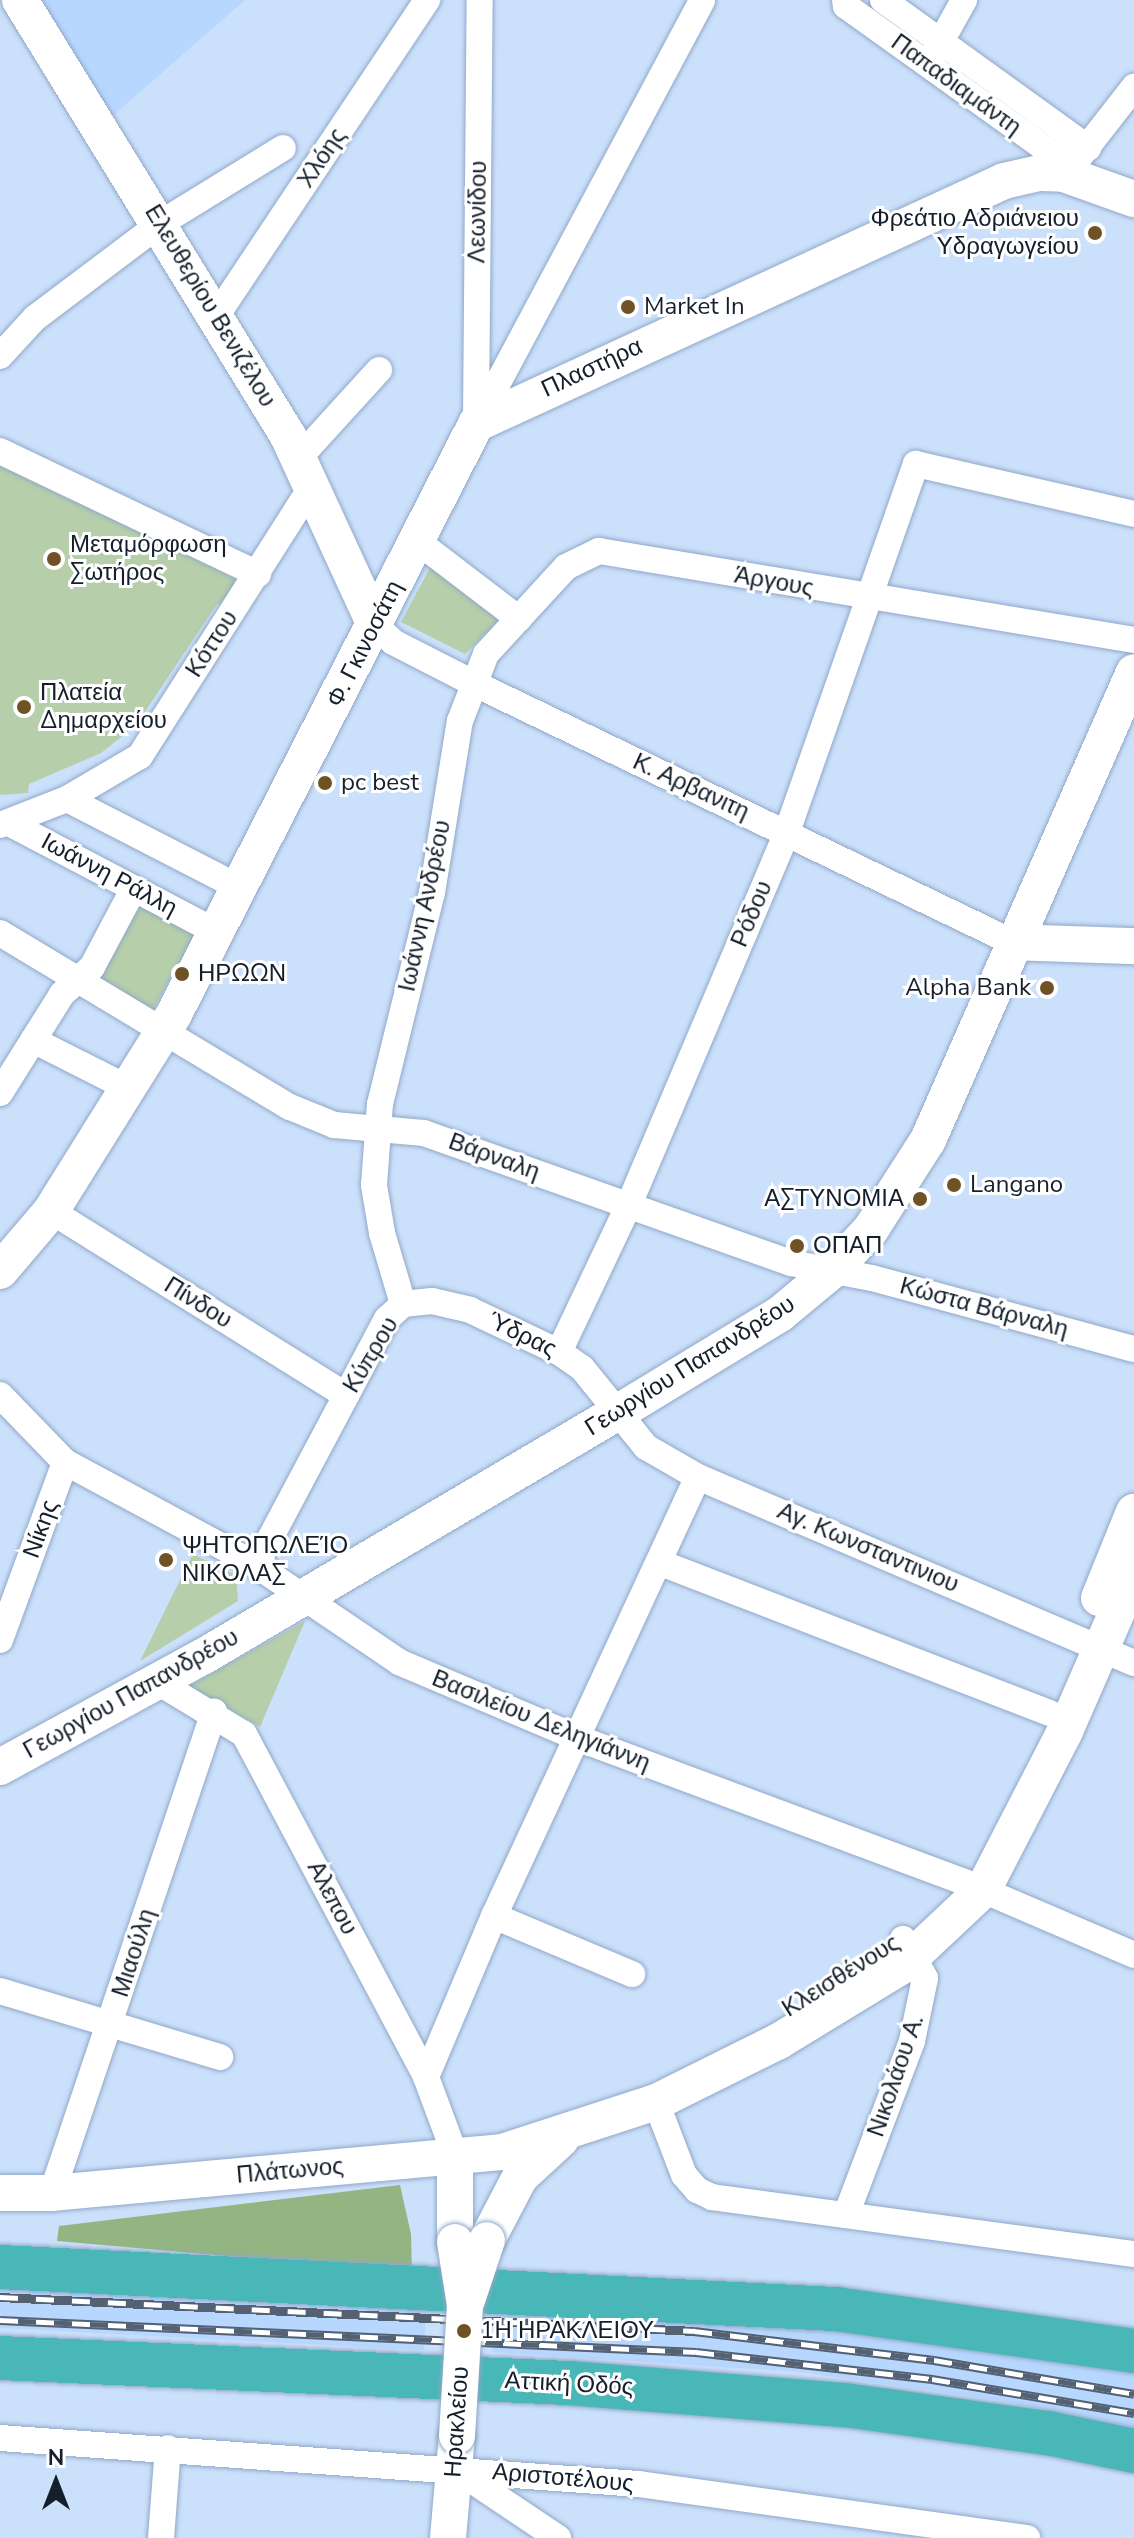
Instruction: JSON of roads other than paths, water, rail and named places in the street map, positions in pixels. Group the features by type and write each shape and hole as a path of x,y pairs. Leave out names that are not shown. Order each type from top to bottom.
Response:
{"highway":[{"path":"0,2267 836,2309 1134,2351"},
{"name":"Αττική Οδός","path":"0,2358 569,2383 845,2405 1048,2433 1134,2451"}],"street":[{"name":"Ελευθερίου Βενιζέλου","path":"20,0 217,315 305,473 375,625"},
{"name":"Χλόης","path":"217,315 427,0"},
{"name":"Λεωνίδου","path":"476,424 480,0"},
{"name":"Φ. Γκινοσάτη","path":"0,1271 51,1211 163,1032 240,888 476,424 702,0"},
{"name":"Παπαδιαμάντη","path":"845,0 846,6 934,52"},
{"name":"Παπαδιαμάντη","path":"883,0 934,52 1074,163 1134,199"},
{"path":"934,52 964,0"},
{"path":"1074,163 1134,87"},
{"name":"Χλόης","path":"0,356 35,318 161,223 283,148"},
{"name":"Πλαστήρα","path":"476,424 993,185 1074,163"},
{"name":"Κόττου","path":"4,824 67,799 140,756 258,574 305,473 379,370"},
{"path":"0,451 258,574"},
{"name":"Ρόδου","path":"559,1352 628,1207 787,832 871,600 916,464 1134,514"},
{"path":"417,541 519,619"},
{"name":"Άργους","path":"471,682 486,654 566,567 599,551 871,600 1134,640"},
{"name":"Κ. Αρβανιτη","path":"375,625 393,642 471,682 1012,942"},
{"name":"Γεωργίου Παπανδρέου","path":"0,1767 158,1682 617,1413 780,1314 833,1270 871,1229 928,1140 1012,942 1134,672"},
{"name":"Ιωάννη Ανδρέου","path":"379,1129 380,1104 432,893 471,682"},
{"path":"67,799 240,888"},
{"name":"Ιωάννη Ράλλη","path":"4,824 217,932"},
{"path":"0,1093 62,994 92,967 134,888"},
{"path":"0,933 163,1032"},
{"path":"1012,942 1134,946"},
{"name":"Βάρναλη","path":"163,1032 290,1107 334,1125 438,1137 791,1263 833,1270"},
{"path":"33,1040 128,1088"},
{"name":"Κύπρου","path":"256,1565 387,1319 403,1304 382,1233 374,1185 379,1129"},
{"name":"Πίνδου","path":"51,1211 346,1395"},
{"name":"Κώστα Βάρναλη","path":"833,1270 1134,1349"},
{"name":"Ύδρας","path":"403,1304 432,1301 470,1310 559,1352 582,1368 617,1413"},
{"name":"Βασιλείου Δεληγιάννη","path":"0,1395 65,1462 256,1565 399,1662 580,1739 973,1886 1134,1955"},
{"name":"Αγ. Κωνσταντινιου","path":"617,1413 646,1447 698,1477 1092,1642 1134,1663"},
{"name":"Νίκης","path":"0,1640 65,1462"},
{"path":"426,2077 494,1916 580,1739 698,1477"},
{"name":"Κλεισθένους","path":"576,2128 656,2102 779,2041 909,1947 973,1886 1092,1642 1134,1512"},
{"path":"661,1563 1050,1713"},
{"name":"Κλεισθένους","path":"973,1886 1050,1713 1134,1573"},
{"name":"Αλεπου","path":"158,1682 214,1712 244,1734 426,2077 455,2155"},
{"name":"Μιαούλη","path":"52,2193 214,1712"},
{"path":"494,1916 632,1974"},
{"name":"Κλεισθένους","path":"455,2155 501,2129 649,2079 754,2029 909,1947"},
{"name":"Νικολάου Α.","path":"846,2215 912,2041 925,1978 909,1947"},
{"path":"0,1991 220,2057"},
{"path":"656,2102 684,2175 697,2190 846,2215 1134,2254"},
{"path":"471,2241 520,2177 576,2128"},
{"name":"Πλάτωνος","path":"0,2193 52,2193 502,2152 576,2128"},
{"path":"455,2155 471,2241"},
{"name":"Ηρακλείου","path":"448,2538 471,2241"},
{"name":"Αριστοτέλους","path":"0,2438 168,2448 456,2453 638,2484 1027,2538"},
{"path":"161,2538 168,2448"},
{"path":"456,2453 558,2538"}],"railway":[{"path":"0,2297 694,2331 934,2360 1134,2394"},
{"path":"0,2320 696,2352 932,2379 1134,2413"}],"place":[{"name":"Φρεάτιο Αδριάνειου Υδραγωγείου","path":"1095,233"},
{"name":"Market In","path":"628,307"},
{"name":"Μεταμόρφωση Σωτήρος","path":"54,559"},
{"name":"Πλατεία Δημαρχείου","path":"24,707"},
{"name":"pc best","path":"325,783"},
{"name":"ΗΡΩΩΝ","path":"182,974"},
{"name":"Alpha Bank","path":"1047,988"},
{"name":"Langano","path":"954,1185"},
{"name":"ΑΣΤΥΝΟΜΙΑ","path":"920,1199"},
{"name":"ΟΠΑΠ","path":"797,1246"},
{"name":"ΨΗΤΟΠΩΛΕΊΟ ΝΙΚΟΛΑΣ","path":"166,1560"},
{"name":"1Η ΗΡΑΚΛΕΙΟΥ","path":"464,2331"}]}
